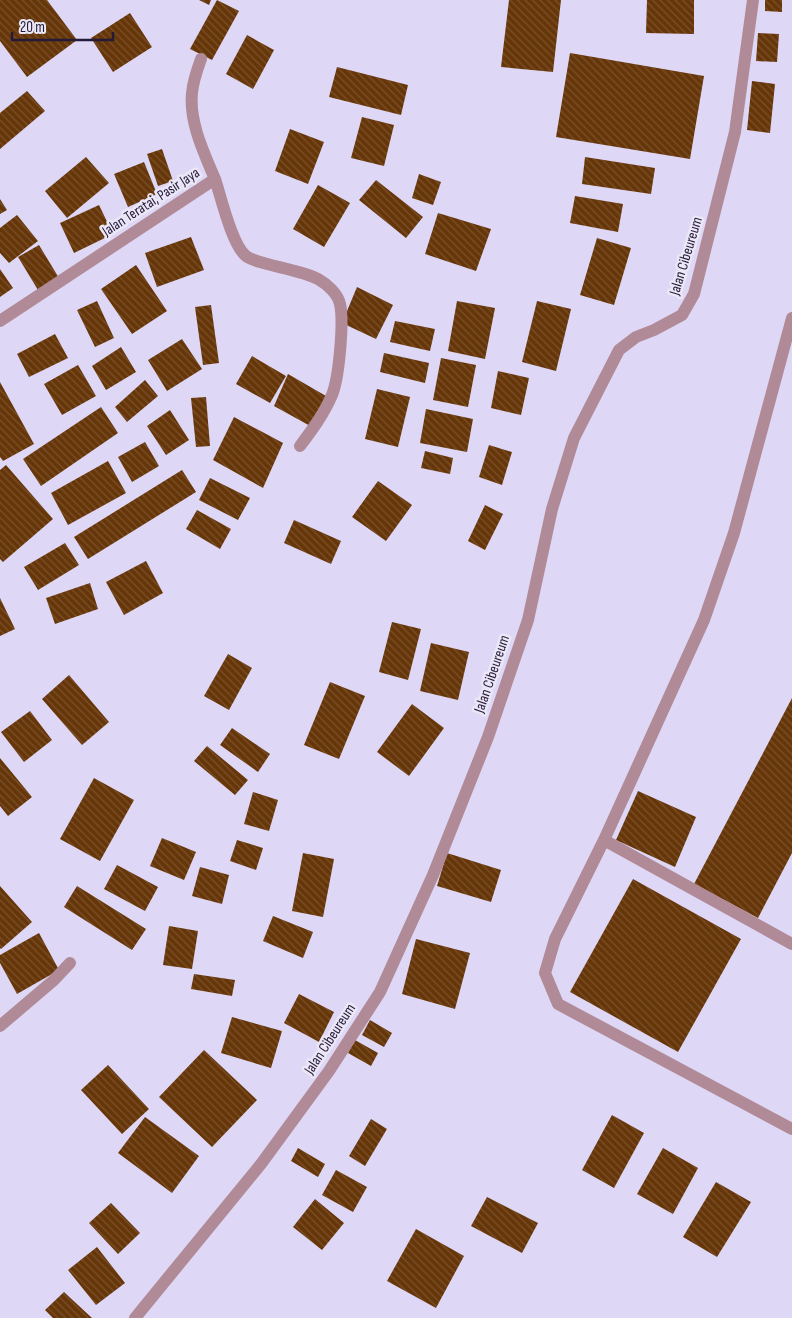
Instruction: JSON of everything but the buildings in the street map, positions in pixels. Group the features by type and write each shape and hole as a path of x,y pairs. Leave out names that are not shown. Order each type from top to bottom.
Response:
{"street":[{"name":"Jalan Cibeureum","path":"135,1318 266,1157 330,1071 380,992 433,875 488,737 528,620 552,509 574,438 619,350 636,337 682,315 694,294 736,132 753,0"},
{"name":"Jalan Teratai, Pasir Jaya","path":"0,321 215,179 199,137 194,114 192,95 201,59"},
{"path":"215,179 236,246 247,257 302,272 320,280 335,293 340,304 340,350 334,392 322,417 300,446"},
{"path":"792,318 734,533 710,602 678,682 555,939 545,973 558,1004 792,1129"},
{"path":"604,840 792,944"},
{"path":"5,1022 54,980 70,963"}]}
